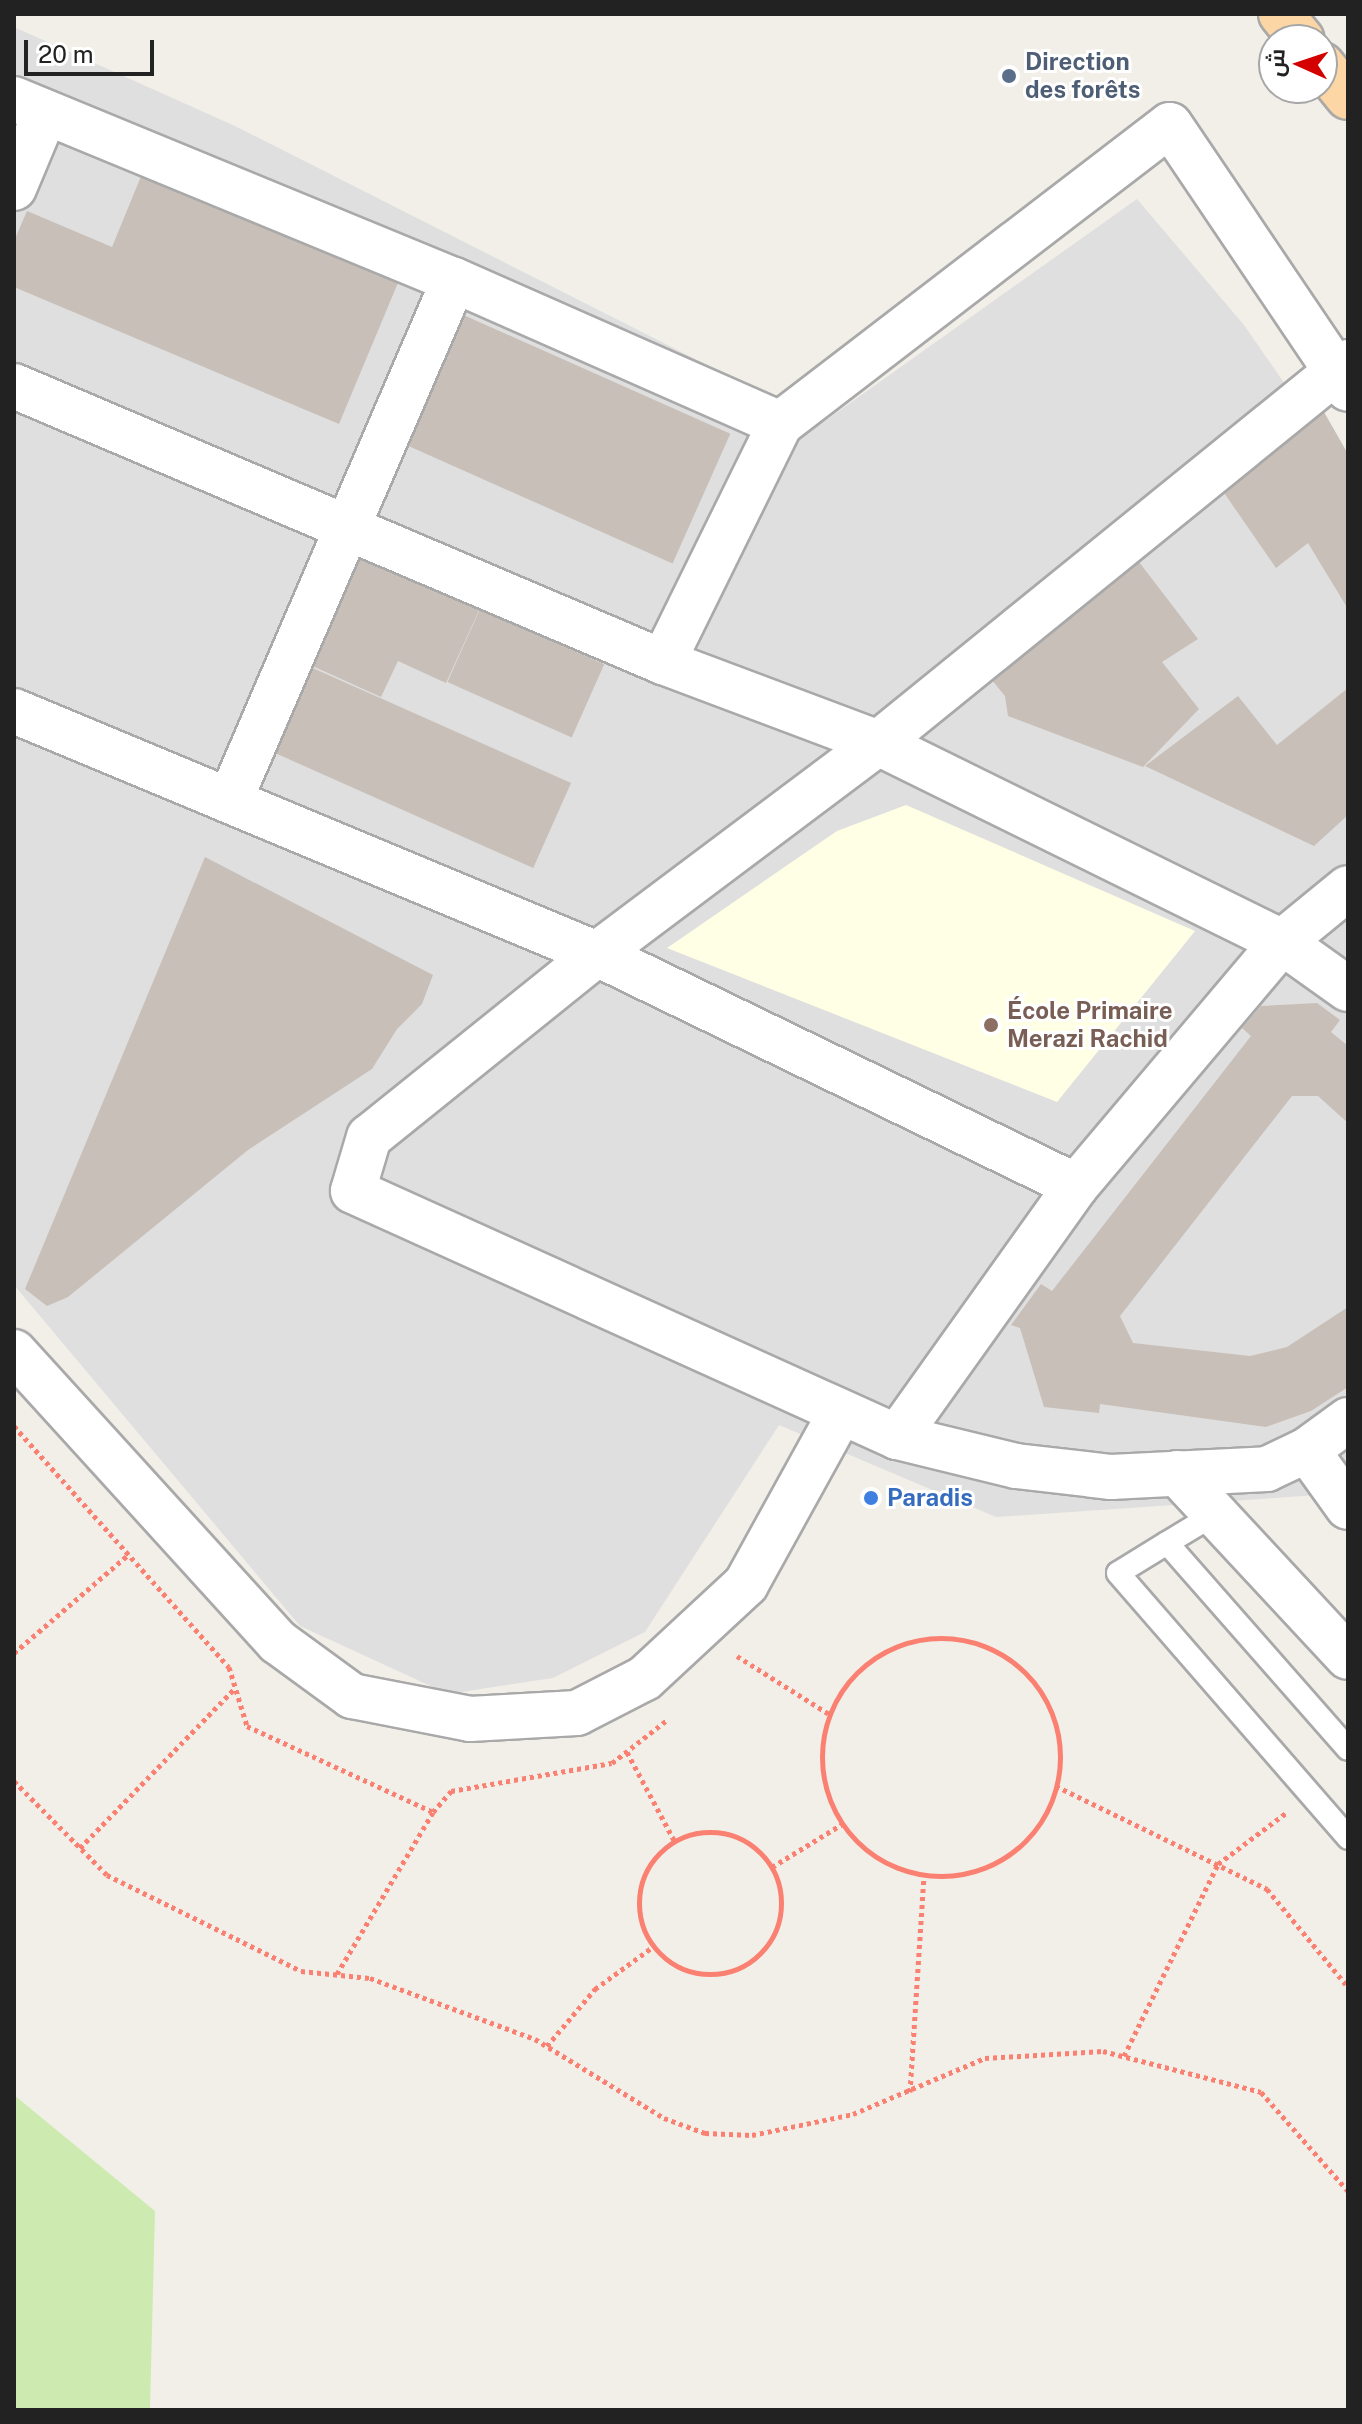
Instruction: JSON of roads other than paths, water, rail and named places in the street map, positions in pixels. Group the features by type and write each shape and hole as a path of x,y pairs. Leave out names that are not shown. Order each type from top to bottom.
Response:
{"street":[{"path":"14,188 30,106 454,280 780,424"},
{"path":"663,662 780,424 1170,125 1345,374 878,743 597,954 369,1137 353,1191 840,1414 897,1437 1016,1466 1111,1477 1267,1469 1307,1450 1348,1420"},
{"path":"230,800 454,280"},
{"path":"14,386 663,662 878,743 1282,942 1348,989"},
{"path":"14,711 597,954 1076,1186"},
{"path":"897,1437 1076,1186 1282,942 1348,888"},
{"path":"14,1352 278,1642 352,1696 470,1719 577,1713 645,1678 746,1584 840,1414"},
{"path":"1307,1450 1348,1507"},
{"path":"1177,1473 1348,1657"}],"lane":[{"path":"1215,1514 1118,1573 1348,1838"},
{"path":"1167,1543 1348,1749"}],"place":[{"name":"Direction des forêts","path":"1009,76"},
{"name":"École Primaire Merazi Rachid","path":"991,1025"},
{"name":"Paradis","path":"871,1498"}]}
